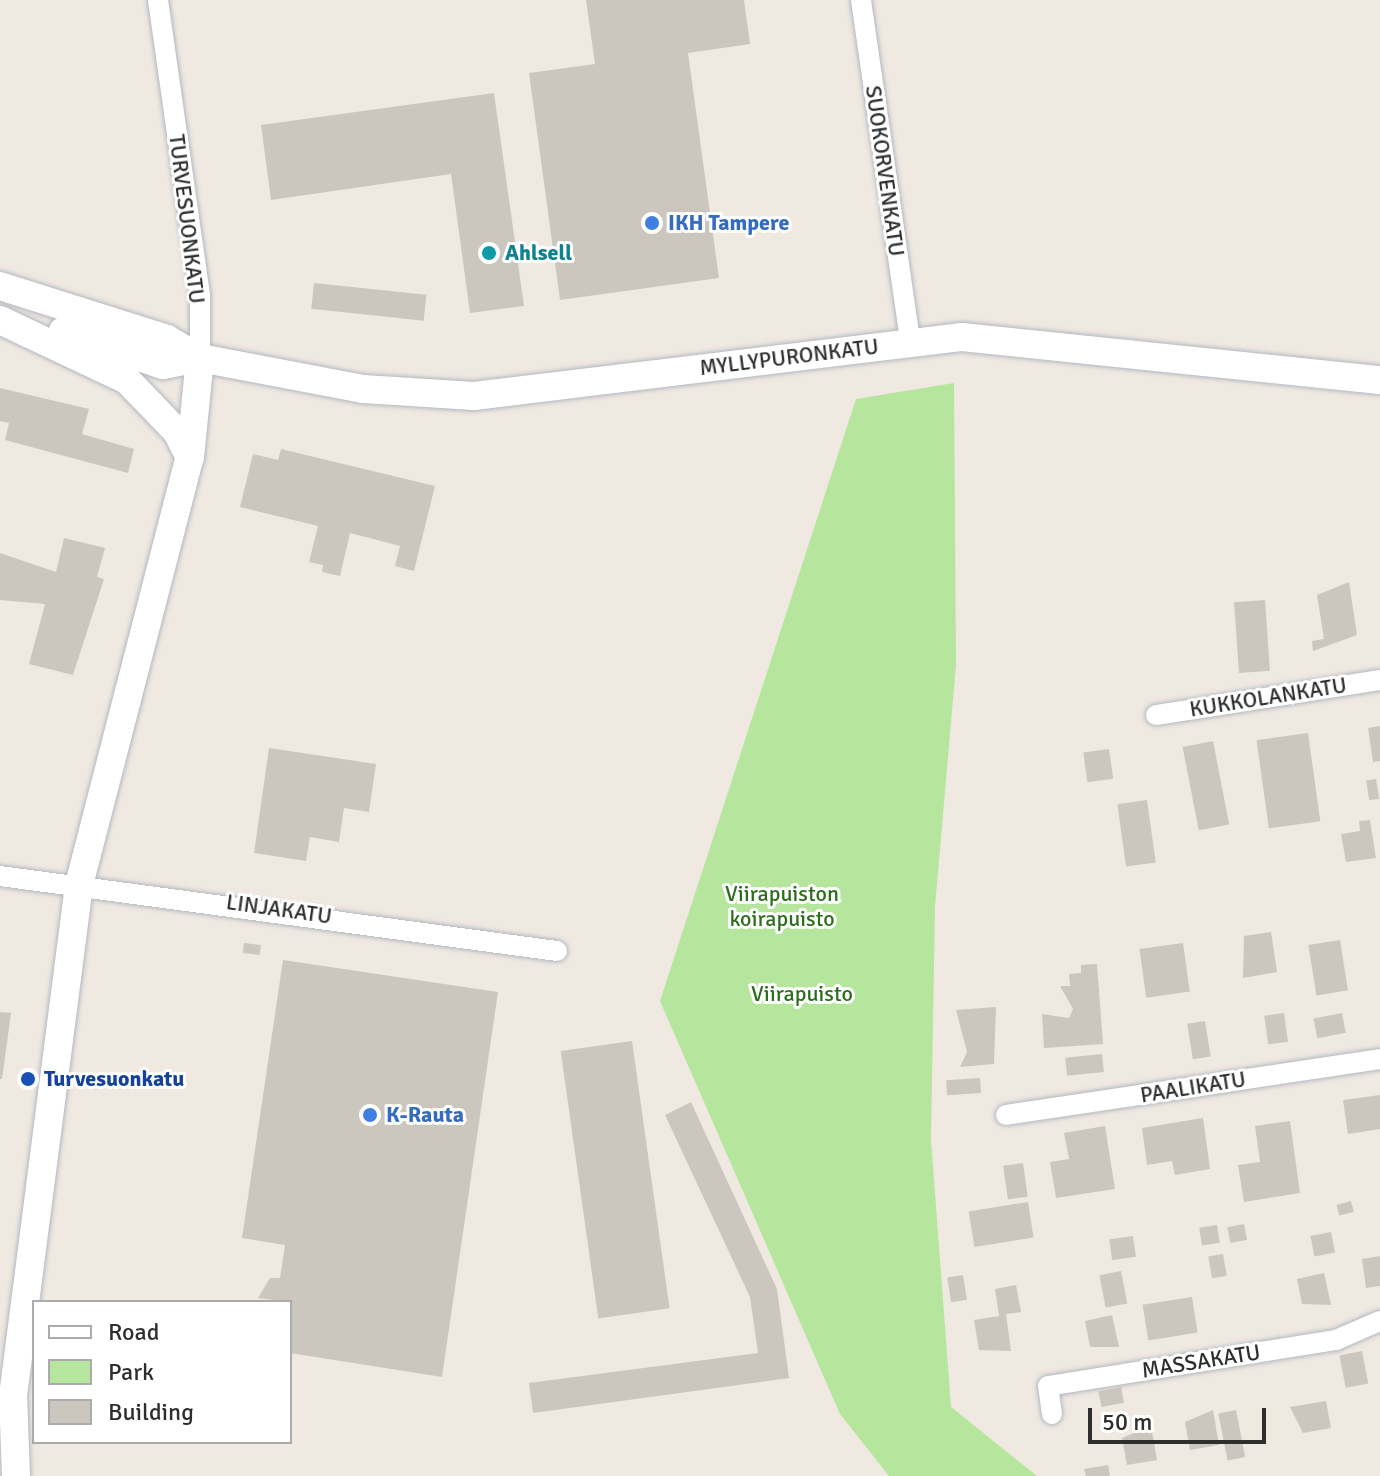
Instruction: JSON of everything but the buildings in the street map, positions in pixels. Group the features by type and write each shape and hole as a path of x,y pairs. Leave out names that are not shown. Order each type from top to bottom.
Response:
{"main road":[{"name":"MYLLYPURONKATU","path":"0,286 167,339 200,358 363,389 474,396 910,341 1045,340 1380,380"},
{"name":"MYLLYPURONKATU","path":"0,310 163,365 200,358"},
{"path":"0,320 127,380 177,432 190,457"},
{"name":"TURVESUONKATU","path":"16,1476 13,1396 79,885 190,457 200,358"}],"street":[{"name":"TURVESUONKATU","path":"158,0 200,296 200,358"},
{"name":"SUOKORVENKATU","path":"861,0 910,341"},
{"name":"KUKKOLANKATU","path":"1156,715 1380,680"},
{"name":"LINJAKATU","path":"0,876 557,951"},
{"name":"PAALIKATU","path":"1006,1115 1380,1059"},
{"name":"MASSAKATU","path":"1052,1414 1048,1386 1336,1340 1380,1321"}],"green space":[{"name":"Viirapuisto","path":"954,383 956,665 935,907 931,1139 951,1407 1037,1476 889,1476 840,1414 660,1001 856,399"}],"place":[{"name":"IKH Tampere","path":"652,223"},
{"name":"Ahlsell","path":"489,253"},
{"name":"Turvesuonkatu","path":"28,1079"},
{"name":"K-Rauta","path":"370,1115"}],"park label":[{"name":"Viirapuiston koirapuisto","path":"782,906"}]}
